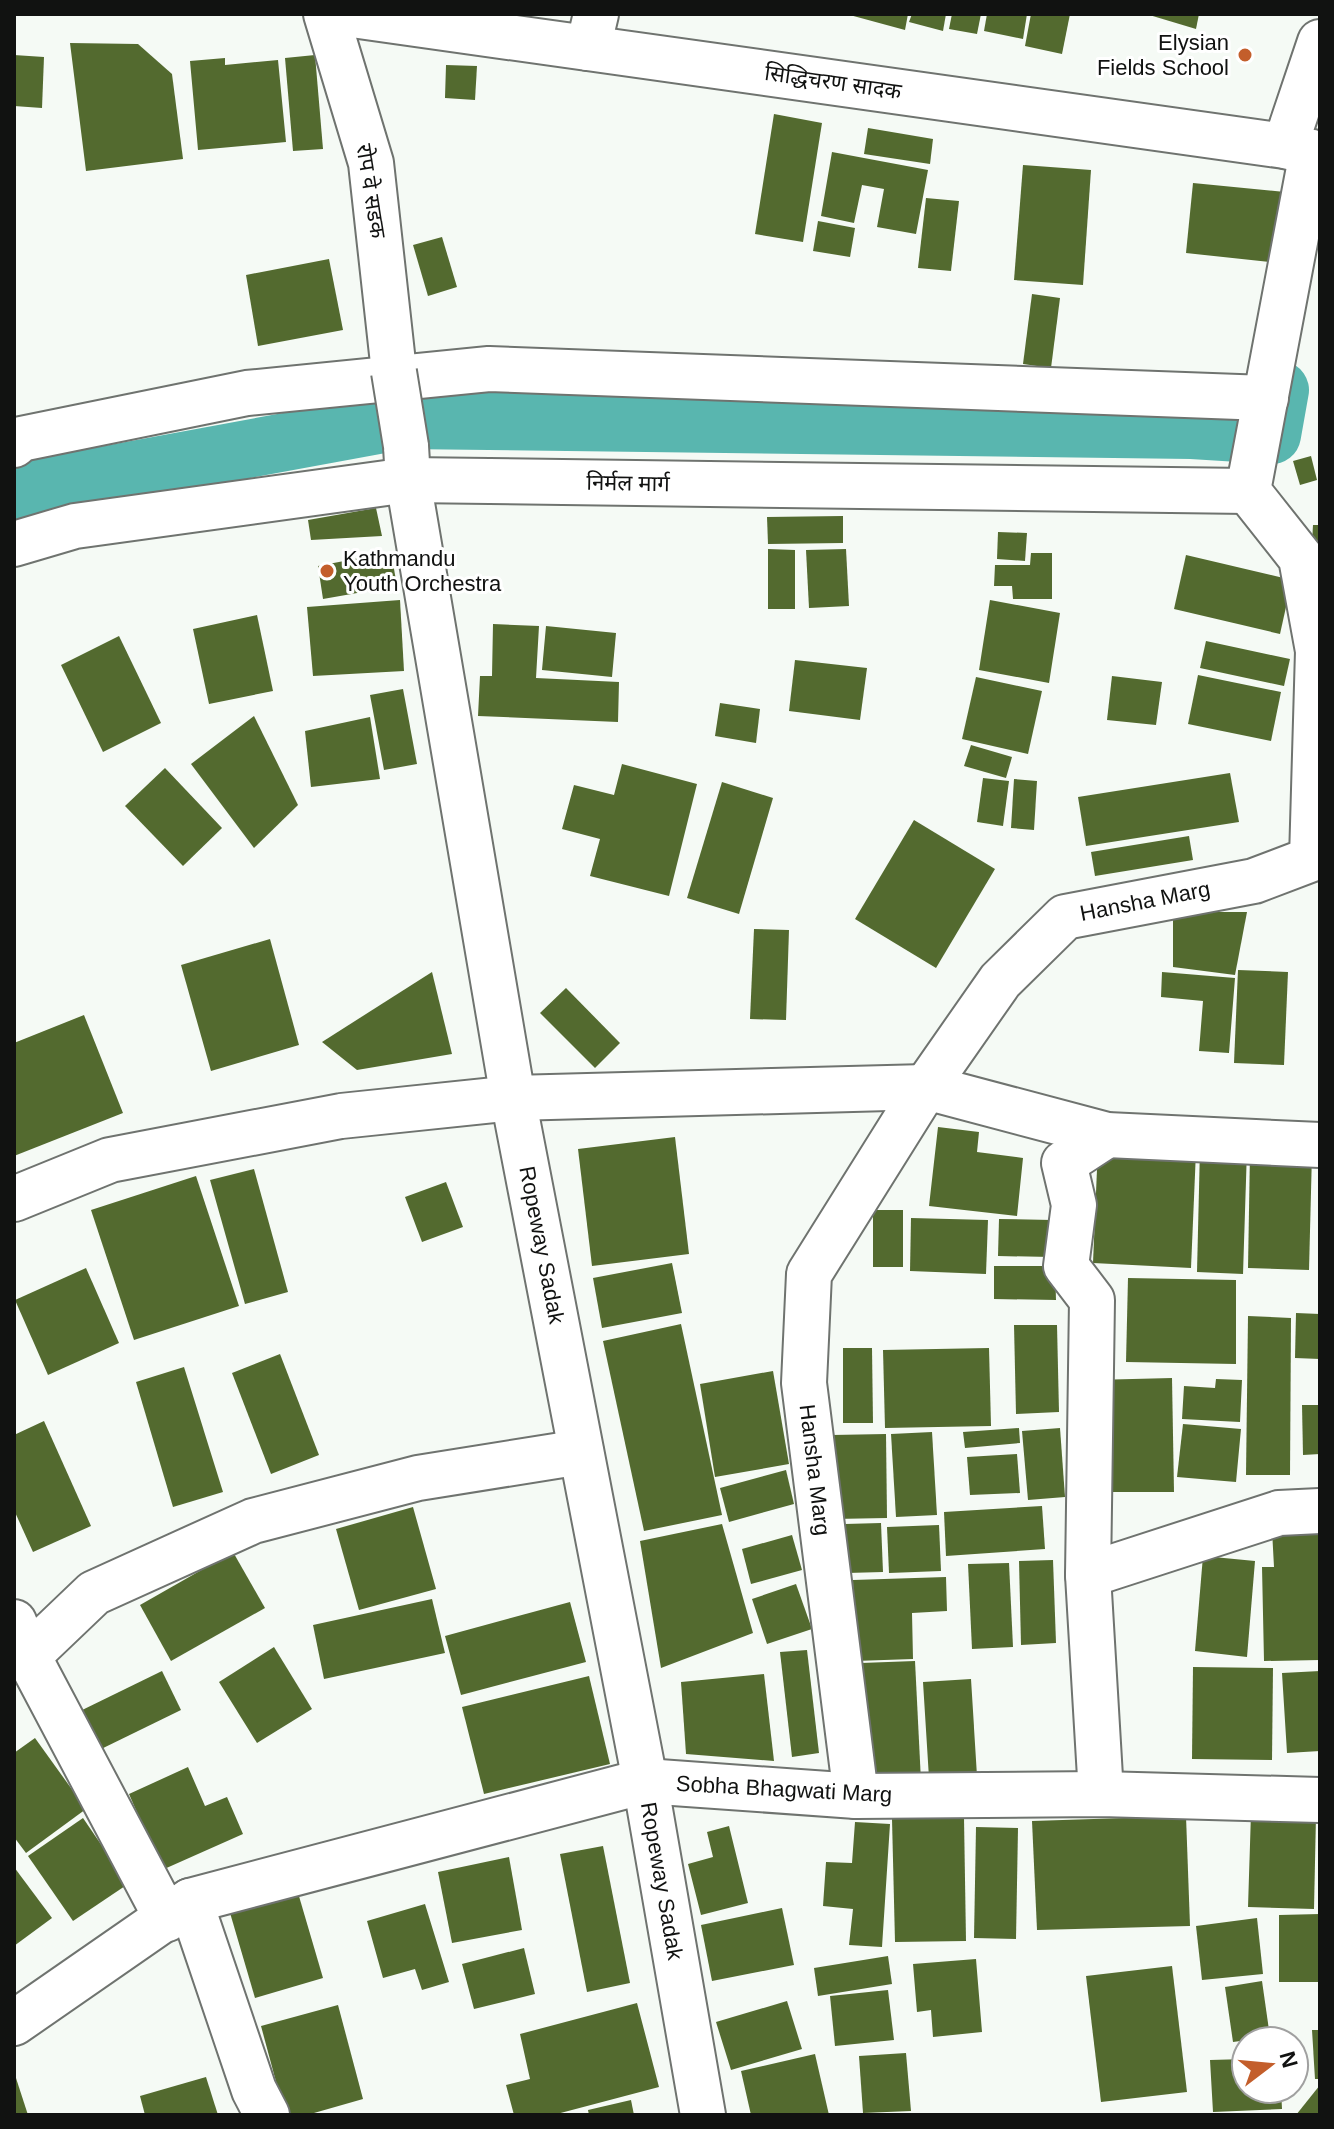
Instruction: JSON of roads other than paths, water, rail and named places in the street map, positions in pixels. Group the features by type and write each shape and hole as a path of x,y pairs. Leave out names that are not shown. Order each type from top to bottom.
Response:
{"street":[{"name":"रोप वे सडक","path":"326,14 371,163 394,372"},
{"name":"सिद्धिचरण सादक","path":"345,14 592,31 1306,151"},
{"path":"1248,491 1306,151 1320,42"},
{"path":"14,445 21,439 247,393 489,369 1266,398"},
{"name":"Ropeway Sadak","path":"394,372 513,1098 645,1781 703,2115"},
{"name":"निर्मल मार्ग","path":"14,544 75,526 407,463 1248,491"},
{"name":"Hansha Marg","path":"856,1796 804,1383 809,1274 926,1087 1000,981 1065,917 1254,881 1312,859 1318,651 1301,558 1248,491"},
{"path":"14,1199 110,1160 341,1116 513,1098 926,1087 1107,1135 1320,1145"},
{"path":"1101,1794 1088,1575 1092,1300 1066,1266 1074,1205 1064,1163 1107,1135"},
{"path":"267,2115 178,1910 21,1639 94,1593 253,1521 418,1478 581,1452"},
{"path":"1088,1575 1279,1513 1320,1511"},
{"name":"Sobha Bhagwati Marg","path":"14,2023 178,1910 645,1781 856,1796 1101,1794 1320,1800"}],"waterway":[{"path":"14,492 405,420 1192,430 1272,435 1280,390"}],"place":[{"name":"Elysian Fields School","path":"1245,55"},
{"name":"Kathmandu Youth Orchestra","path":"327,571"}]}
